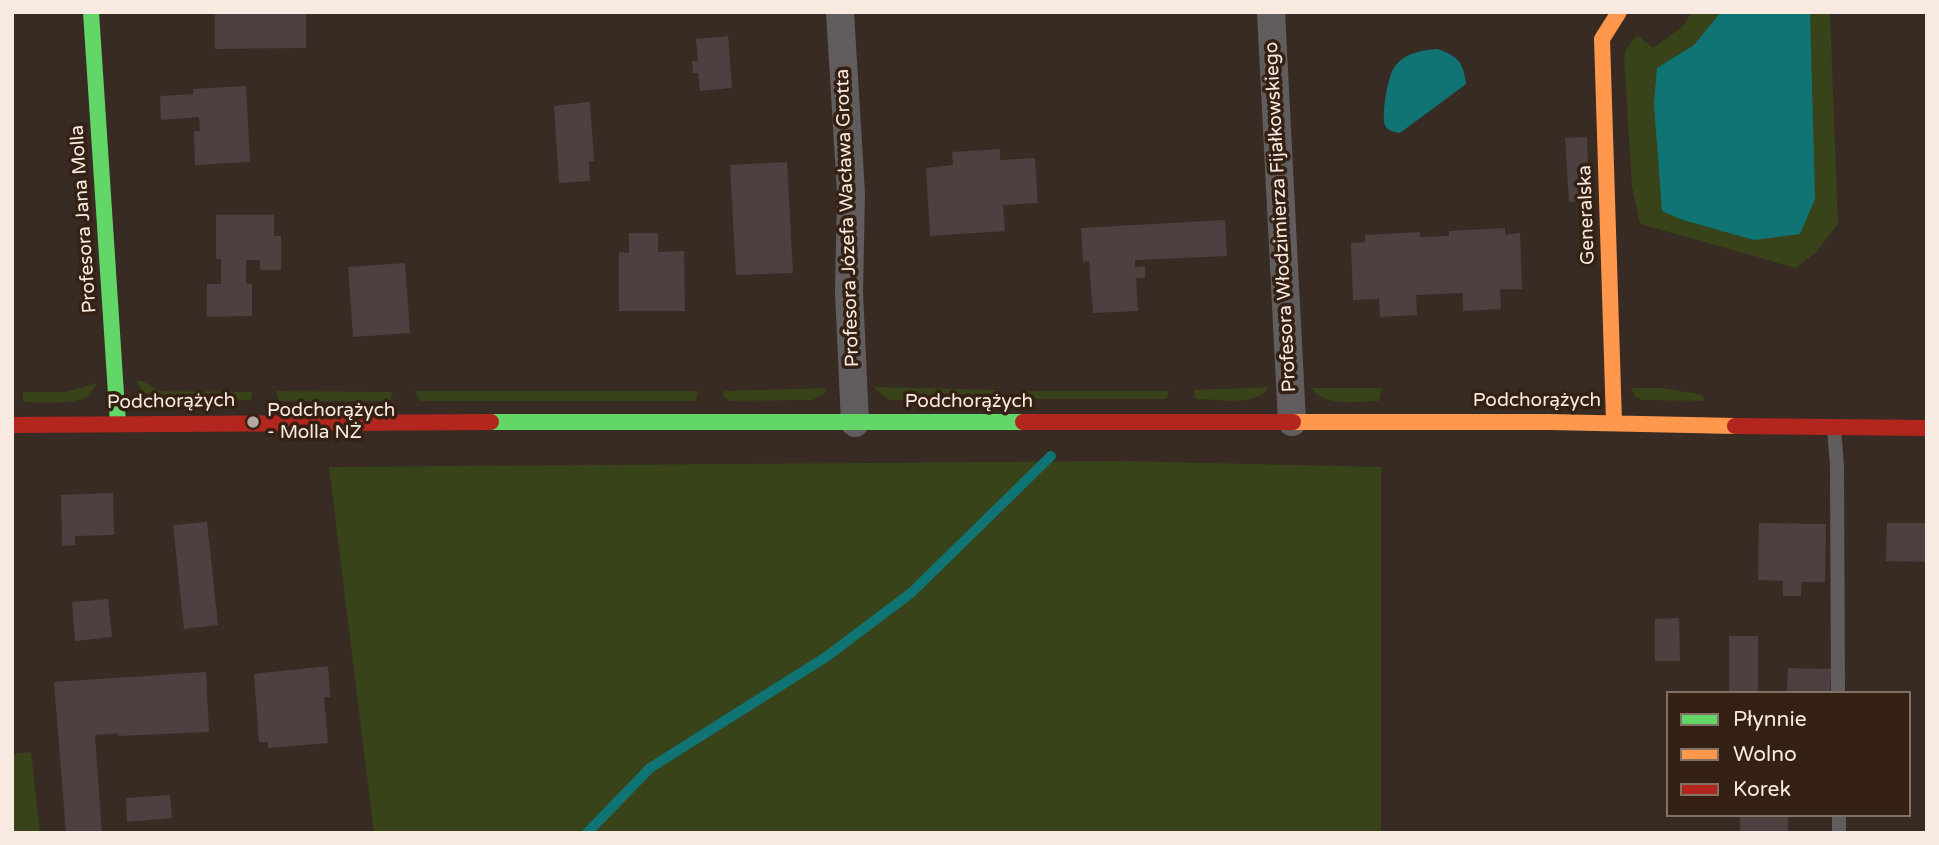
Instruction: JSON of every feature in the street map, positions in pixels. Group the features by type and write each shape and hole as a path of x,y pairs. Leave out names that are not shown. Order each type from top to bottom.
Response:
{"street":[{"name":"Profesora Jana Molla","path":"91,12 118,424"},
{"name":"Profesora Józefa Wacława Grotta","path":"840,12 851,193 849,292 855,423"},
{"name":"Profesora Włodzimierza Fijałkowskiego","path":"1271,12 1293,422"},
{"path":"1602,39 1619,12"},
{"name":"Generalska","path":"1602,39 1614,422"},
{"name":"Podchorążych","path":"12,425 1614,422 1927,428"}],"lane":[{"path":"1601,12 1602,39"},
{"path":"1833,428 1837,465 1838,691"}],"green space":[{"path":"1692,12 1830,12 1838,224 1816,252 1796,268 1640,224 1632,187 1624,56 1637,35 1653,48 1683,26"},
{"path":"136,381 142,381 161,391 252,392 252,397 250,400 160,401 142,391"},
{"path":"97,383 88,396 81,400 23,402 23,392 65,392"},
{"path":"873,387 998,390 998,396 992,401 889,400"},
{"path":"1269,387 1263,394 1246,400 1226,401 1194,397 1194,390"},
{"path":"828,388 824,394 812,400 729,401 723,395 723,391"},
{"path":"1311,388 1382,388 1379,401 1352,402 1333,401 1317,394"},
{"path":"1631,388 1663,388 1703,395 1704,401 1642,400 1635,396"},
{"path":"276,391 393,392 390,401 279,401"},
{"path":"415,391 698,391 696,401 420,401"},
{"path":"1021,391 1169,391 1166,399 1024,399 1021,397"},
{"path":"1124,461 1381,467 1381,833 374,833 329,467"},
{"path":"31,752 40,833 12,833 12,754"}],"water":[{"path":"1721,12 1810,12 1815,199 1800,234 1754,240 1683,220 1662,211 1654,104 1657,68 1694,45"},
{"path":"1438,49 1459,61 1466,84 1400,133 1389,129 1384,123 1384,107 1389,79 1394,68 1408,56 1420,51"}],"building":[{"path":"215,12 306,12 306,48 215,49"},
{"path":"728,36 732,88 700,91 698,73 693,73 692,61 698,61 696,39"},
{"path":"246,86 250,162 195,165 194,131 200,131 199,117 161,120 160,96 193,94 193,89"},
{"path":"590,102 594,161 589,161 590,181 559,183 554,106"},
{"path":"1587,137 1588,165 1585,165 1585,174 1589,174 1591,201 1569,202 1565,138"},
{"path":"1000,149 1000,160 1035,158 1038,203 1003,205 1005,231 930,236 926,168 953,165 952,152"},
{"path":"787,162 793,273 736,275 730,165"},
{"path":"216,215 274,215 274,236 281,236 281,270 260,270 260,260 246,260 246,283 252,284 252,316 207,317 207,284 221,284 221,259 216,259"},
{"path":"1225,220 1227,256 1135,260 1135,267 1145,266 1145,278 1136,278 1138,311 1093,313 1089,261 1083,262 1081,228"},
{"path":"1505,228 1505,235 1520,233 1522,289 1500,289 1501,309 1463,311 1463,293 1416,295 1417,315 1380,317 1379,299 1353,300 1351,243 1365,242 1365,235 1420,232 1420,237 1449,236 1449,231"},
{"path":"629,233 658,233 658,252 684,251 685,311 619,311 619,252 629,253"},
{"path":"405,263 410,333 353,337 348,267"},
{"path":"113,493 114,535 75,536 75,545 62,546 61,495"},
{"path":"207,522 218,625 184,629 173,525"},
{"path":"1759,523 1826,524 1825,582 1801,582 1801,596 1783,596 1783,581 1758,580"},
{"path":"1887,523 1927,523 1927,562 1886,561"},
{"path":"108,599 112,637 75,641 72,602"},
{"path":"1679,618 1680,661 1655,661 1655,619"},
{"path":"1729,636 1758,636 1758,691 1729,691"},
{"path":"328,666 330,697 324,697 328,743 268,748 268,742 259,742 254,674"},
{"path":"1788,668 1831,669 1830,691 1787,691"},
{"path":"206,672 209,732 95,735 102,833 66,833 54,682"},
{"path":"170,795 172,818 127,822 126,798"},
{"path":"1740,817 1788,817 1788,833 1740,833"}],"waterway":[{"path":"587,833 650,768 826,657 911,593 1051,456"}],"traffic: fast":[{"path":"91,12 118,424"},
{"path":"491,422 1023,422"}],"traffic: slow":[{"path":"1614,422 1602,39 1619,12"},
{"path":"1293,422 1549,422 1735,426"}],"traffic: jam":[{"path":"12,425 491,422"},
{"path":"1023,422 1293,422"},
{"path":"1735,426 1927,428"}],"place":[{"name":"Podchorążych - Molla NŻ","path":"253,422"}]}
